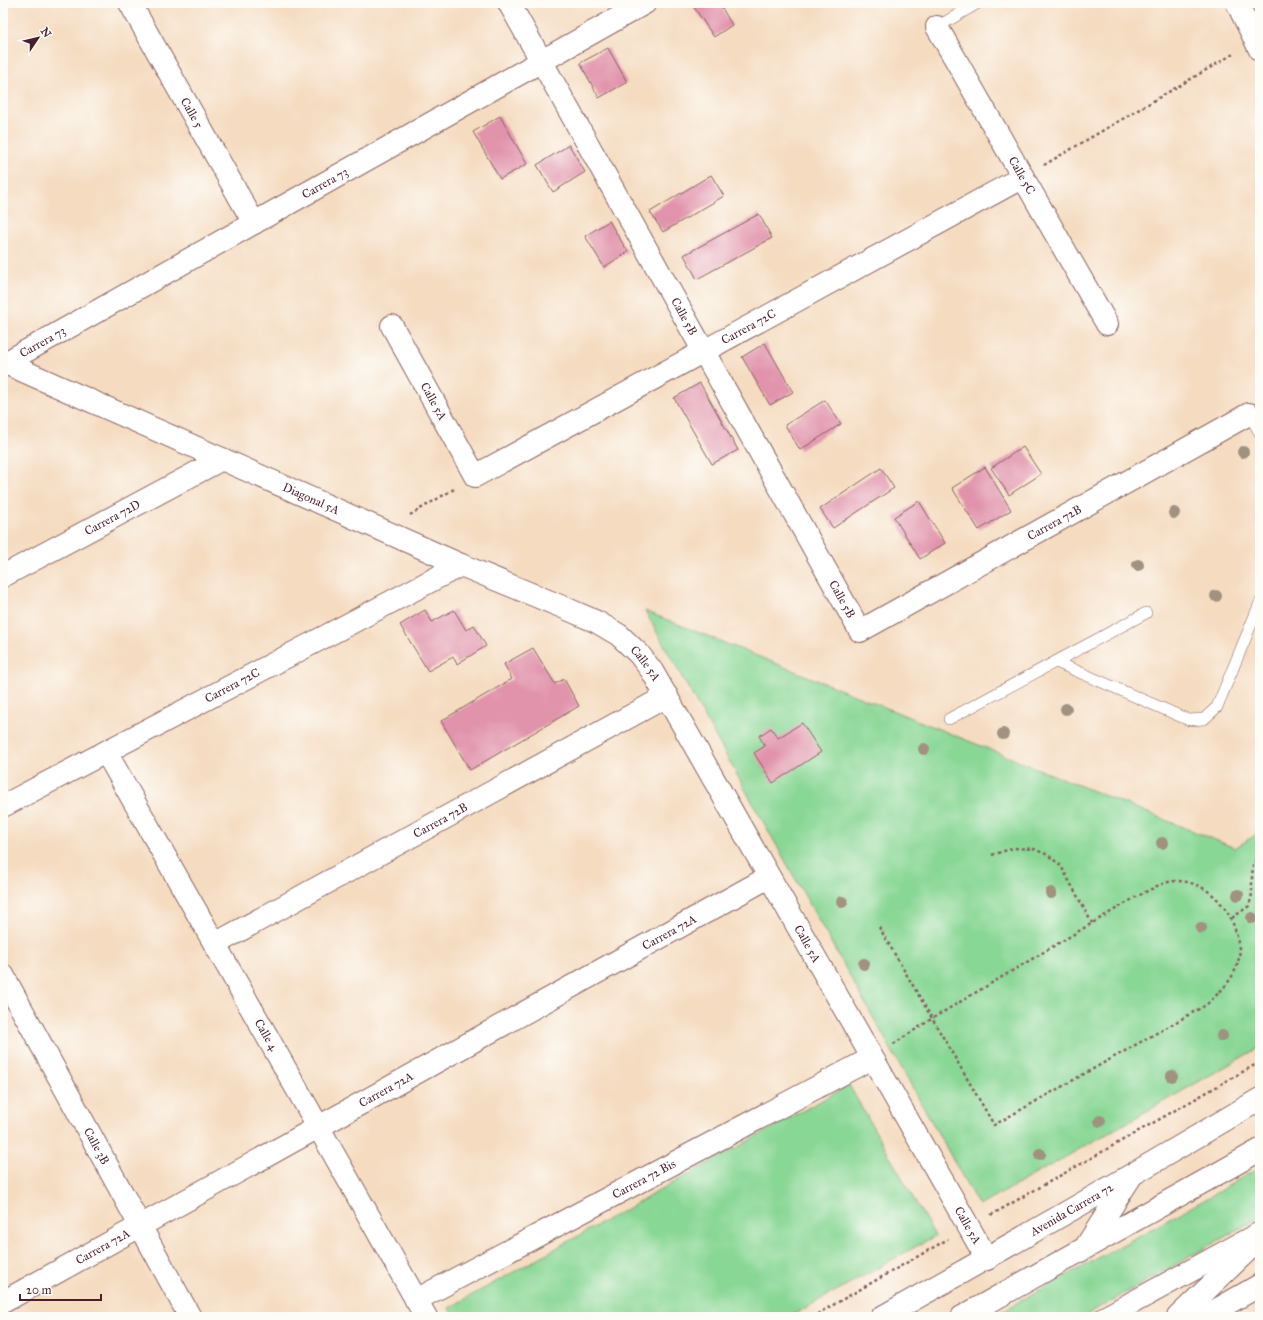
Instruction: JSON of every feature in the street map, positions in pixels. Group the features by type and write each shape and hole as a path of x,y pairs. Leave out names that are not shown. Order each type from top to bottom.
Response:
{"main road":[{"name":"Calle 5","path":"130,3 254,223"},
{"name":"Calle 5B","path":"509,3 860,631"},
{"name":"Carrera 73","path":"4,363 645,3"},
{"path":"1237,3 1257,45"},
{"name":"Calle 5C","path":"937,27 1107,324"},
{"name":"Carrera 72C","path":"475,476 1023,177"},
{"name":"Calle 5A","path":"392,326 475,476"},
{"name":"Diagonal 5A","path":"4,363 461,565 597,622 619,635"},
{"name":"Carrera 72B","path":"860,631 1249,414"},
{"name":"Carrera 72D","path":"3,576 222,459"},
{"name":"Carrera 72C","path":"3,806 461,565"},
{"name":"Calle 5A","path":"619,635 639,654 652,671 667,696 987,1259"},
{"name":"Carrera 72B","path":"215,944 667,696"},
{"name":"Calle 4","path":"106,752 421,1309"},
{"name":"Carrera 72A","path":"3,1302 770,877"},
{"name":"Calle 3B","path":"3,975 190,1317"},
{"name":"Carrera 72 Bis","path":"421,1309 872,1058"},
{"name":"Avenida Carrera 72","path":"882,1317 987,1259 1260,1099"},
{"path":"962,1317 1260,1150"},
{"path":"1086,1247 1132,1175"},
{"path":"1106,1317 1260,1232"},
{"path":"1178,1317 1260,1238"},
{"path":"1204,1317 1260,1285"}],"lane":[{"path":"937,27 978,3"},
{"path":"1249,414 1260,433"},
{"path":"1056,662 1189,720 1204,719 1216,707 1260,603"},
{"path":"949,719 1146,613"}],"path":[{"path":"1023,177 1257,45"},
{"path":"384,531 475,476"},
{"path":"992,855 1013,848 1034,849 1048,855 1061,866 1092,923"},
{"path":"1232,918 1249,906 1252,894 1253,865 1260,852"},
{"path":"872,1058 933,1018 1160,884 1174,881 1190,882 1204,888 1218,900 1232,918 1237,936 1239,956 1234,972 1224,988 1206,1005 994,1125 933,1018 879,927"},
{"path":"812,1317 1260,1062"}],"green space":[{"path":"645,611 1235,848 1260,832 1260,1047 979,1206"},
{"path":"849,1085 935,1236 789,1317 454,1317 449,1308"},
{"path":"1260,1167 1260,1217 1083,1317 991,1317 1204,1200"}],"building":[{"path":"691,3 719,3 732,25 714,37"},
{"path":"608,48 627,82 599,98 580,63"},
{"path":"500,116 527,164 500,179 473,132"},
{"path":"569,145 585,172 553,192 537,165"},
{"path":"711,175 724,196 663,232 650,212"},
{"path":"759,214 772,238 697,279 684,255"},
{"path":"609,221 628,252 604,267 585,236"},
{"path":"765,343 793,392 770,405 742,357"},
{"path":"700,383 738,450 712,464 674,398"},
{"path":"825,400 841,424 800,450 785,425"},
{"path":"1023,447 1041,474 1009,495 991,468"},
{"path":"985,467 1011,510 979,530 952,488"},
{"path":"881,468 894,488 833,528 820,509"},
{"path":"919,501 945,543 920,559 894,517"},
{"path":"425,610 432,622 454,610 466,630 474,625 486,646 457,664 453,657 428,671 400,625"},
{"path":"533,648 555,684 564,679 579,706 470,770 441,721 512,679 504,664"},
{"path":"802,723 821,752 773,783 754,753 765,746 759,736 771,728 778,738"}]}
